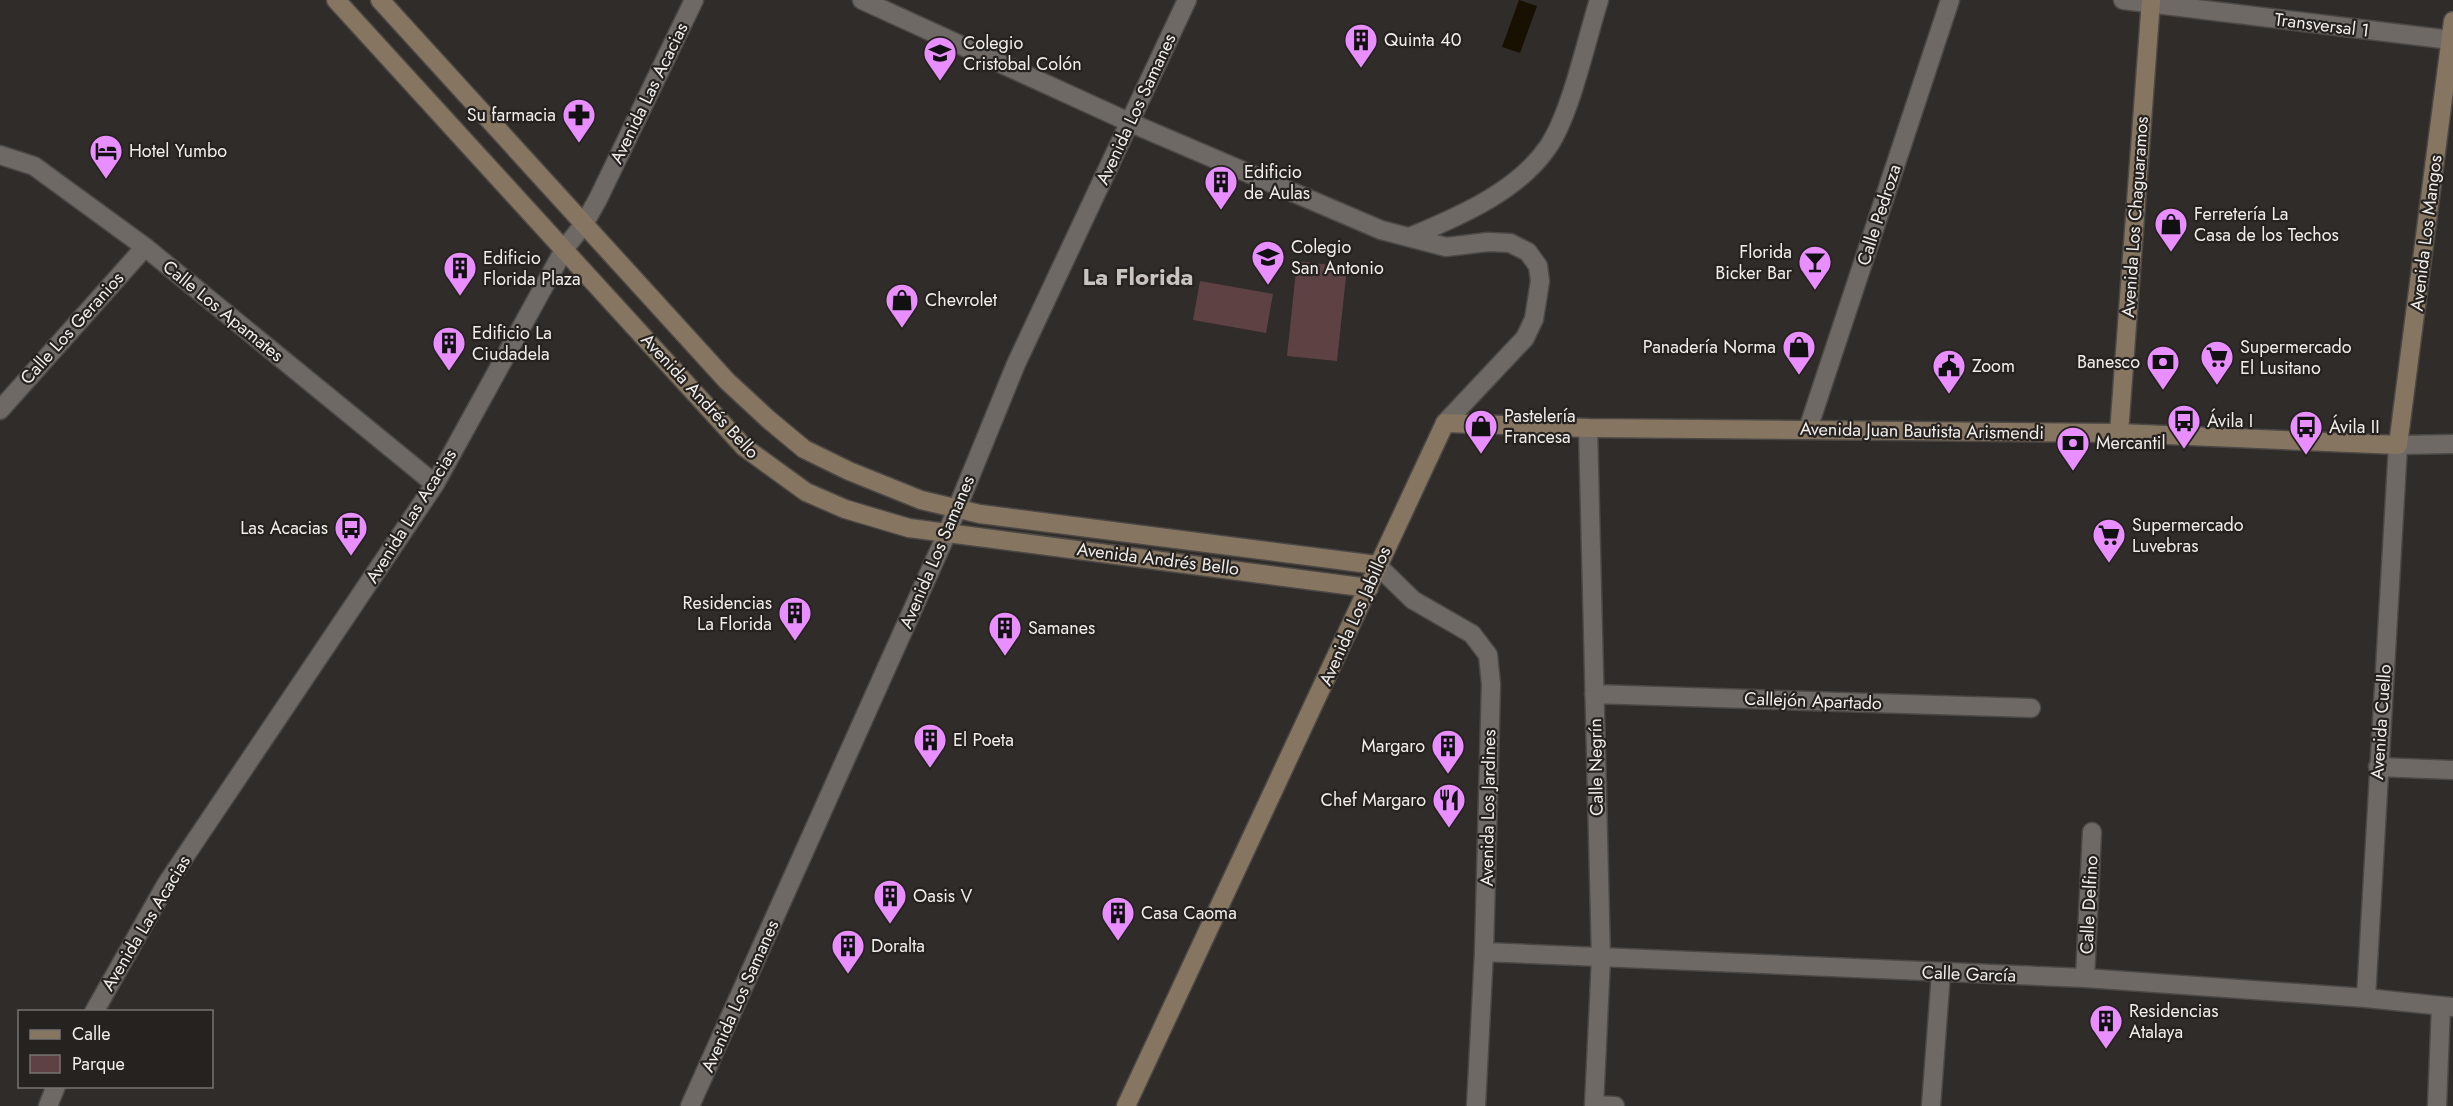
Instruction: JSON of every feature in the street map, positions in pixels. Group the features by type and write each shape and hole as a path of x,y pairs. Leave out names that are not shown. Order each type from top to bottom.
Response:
{"street":[{"name":"Avenida Andrés Bello","path":"336,0 565,248 714,416 744,447 774,471 806,492 845,509 909,528 1369,588"},
{"name":"Avenida Andrés Bello","path":"381,0 727,381 804,449 849,471 921,500 957,509 1377,565"},
{"name":"Avenida Las Acacias","path":"95,1010 167,883 435,484 565,248 584,224 694,0"},
{"path":"862,0 1131,123 1381,230 1412,236 1445,222 1507,186 1530,169 1549,146 1564,115 1599,0"},
{"name":"Avenida Los Samanes","path":"690,1106 947,533 1016,364 1187,0"},
{"name":"Calle Pedroza","path":"1808,429 1950,0"},
{"name":"Transversal 1","path":"2122,0 2451,40"},
{"name":"Avenida Los Chaguaramos","path":"2120,433 2151,2"},
{"name":"Avenida Los Mangos","path":"2398,446 2453,21"},
{"name":"Calle Los Apamates","path":"0,155 34,166 145,247 435,484"},
{"name":"Avenida Los Jabillos","path":"1126,1106 1445,423 1525,338 1534,319 1540,281 1538,266 1528,252 1510,243 1488,242 1446,247 1412,236"},
{"name":"Calle Los Geranios","path":"0,410 145,247"},
{"name":"Avenida Juan Bautista Arismendi","path":"1445,423 1588,428 2120,433 2398,446"},
{"name":"Calle Negrín","path":"1588,428 1601,958 1594,1105"},
{"path":"2398,446 2453,444"},
{"name":"Avenida Cuello","path":"2366,998 2398,446"},
{"name":"Avenida Los Jardines","path":"1377,565 1413,600 1472,634 1488,655 1491,684 1484,952 1476,1106"},
{"name":"Callejón Apartado","path":"1594,694 2031,708"},
{"path":"2378,767 2453,770"},
{"name":"Calle Delfino","path":"2085,978 2092,832"},
{"name":"Calle García","path":"1484,952 2085,978 2447,1006"},
{"path":"1931,1106 1941,973"},
{"path":"2437,1106 2447,1006"},
{"path":"48,1106 55,1088"},
{"path":"1594,1105 1615,1106"}],"green space":[{"path":"1297,261 1347,267 1337,361 1287,356"},
{"path":"1200,281 1273,294 1266,333 1193,320"}],"shaded area":[{"path":"1519,0 1537,6 1520,53 1502,47"}],"place":[{"name":"Quinta 40","path":"1361,69"},
{"name":"Colegio Cristobal Colón","path":"940,82"},
{"name":"Su farmacia","path":"579,144"},
{"name":"Hotel Yumbo","path":"106,180"},
{"name":"Edificio de Aulas","path":"1221,211"},
{"name":"Ferretería La Casa de los Techos","path":"2171,253"},
{"name":"Colegio San Antonio","path":"1268,286"},
{"name":"Florida Bicker Bar","path":"1815,291"},
{"name":"Edificio Florida Plaza","path":"460,297"},
{"name":"Chevrolet","path":"902,329"},
{"name":"Edificio La Ciudadela","path":"449,372"},
{"name":"Panadería Norma","path":"1799,376"},
{"name":"Supermercado El Lusitano","path":"2217,386"},
{"name":"Banesco","path":"2163,391"},
{"name":"Zoom","path":"1949,395"},
{"name":"Ávila I","path":"2184,450"},
{"name":"Pastelería Francesa","path":"1481,455"},
{"name":"Ávila II","path":"2306,456"},
{"name":"Mercantil","path":"2073,472"},
{"name":"Las Acacias","path":"351,557"},
{"name":"Supermercado Luvebras","path":"2109,564"},
{"name":"Residencias La Florida","path":"795,642"},
{"name":"Samanes","path":"1005,657"},
{"name":"El Poeta","path":"930,769"},
{"name":"Margaro","path":"1448,775"},
{"name":"Chef Margaro","path":"1449,829"},
{"name":"Oasis V","path":"890,925"},
{"name":"Casa Caoma","path":"1118,942"},
{"name":"Doralta","path":"848,975"},
{"name":"Residencias Atalaya","path":"2106,1050"}],"district":[{"name":"La Florida","path":"1138,277"}]}
